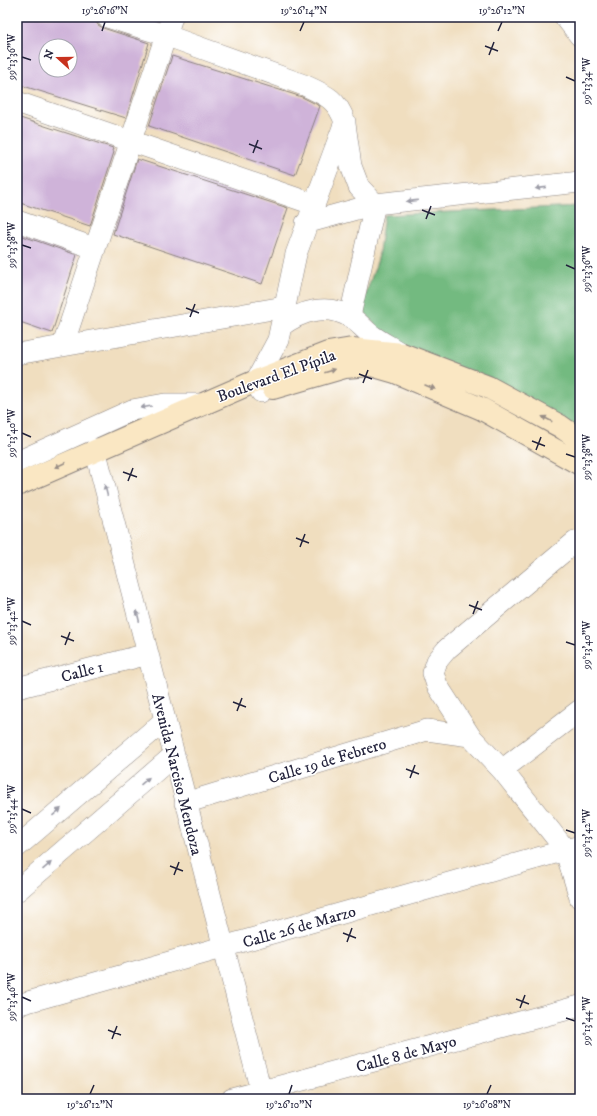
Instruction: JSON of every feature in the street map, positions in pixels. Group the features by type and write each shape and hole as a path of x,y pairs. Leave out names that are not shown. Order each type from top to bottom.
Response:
{"street":[{"path":"107,17 169,26 324,94 340,109 345,122 352,166 360,187 376,204"},
{"path":"565,17 580,36"},
{"path":"63,345 169,26"},
{"path":"17,102 313,204"},
{"path":"258,386 278,340 296,254 306,223 345,122"},
{"path":"306,223 376,204 580,182"},
{"path":"350,316 376,204"},
{"path":"17,221 94,248"},
{"path":"17,354 63,345 282,316 293,317 308,311 321,309 350,316 373,336 402,354"},
{"name":"Boulevard El Pípila","path":"17,484 97,455 207,412 258,386 328,354 352,350 402,354 488,387 560,426 580,440"},
{"name":"Boulevard El Pípila","path":"97,455 198,404 258,386 345,367 371,365 395,372 482,410 580,464"},
{"path":"17,462 132,410 165,404 198,404"},
{"name":"Avenida Narciso Mendoza","path":"97,455 261,1095"},
{"path":"574,542 447,649 437,661 433,673 437,685 470,736 572,848 580,898"},
{"name":"Calle 1","path":"17,688 148,654"},
{"path":"502,770 580,710"},
{"path":"17,847 164,720"},
{"name":"Calle 19 de Febrero","path":"186,802 427,730 470,736"},
{"path":"17,891 173,756"},
{"name":"Calle 26 de Marzo","path":"17,1005 223,948 572,848"},
{"name":"Calle 8 de Mayo","path":"232,1099 261,1095 580,1006"}],"green space":[{"path":"580,206 580,433 384,336 361,308 378,259 384,215"}],"building":[{"path":"17,17 86,17 95,20 98,25 103,28 149,43 126,118 17,84"},
{"path":"172,56 302,97 320,106 295,175 149,126"},
{"path":"17,117 113,148 112,151 114,152 90,226 17,202"},
{"path":"137,159 288,208 262,284 113,234"},
{"path":"17,234 77,255 52,333 17,321"}]}
